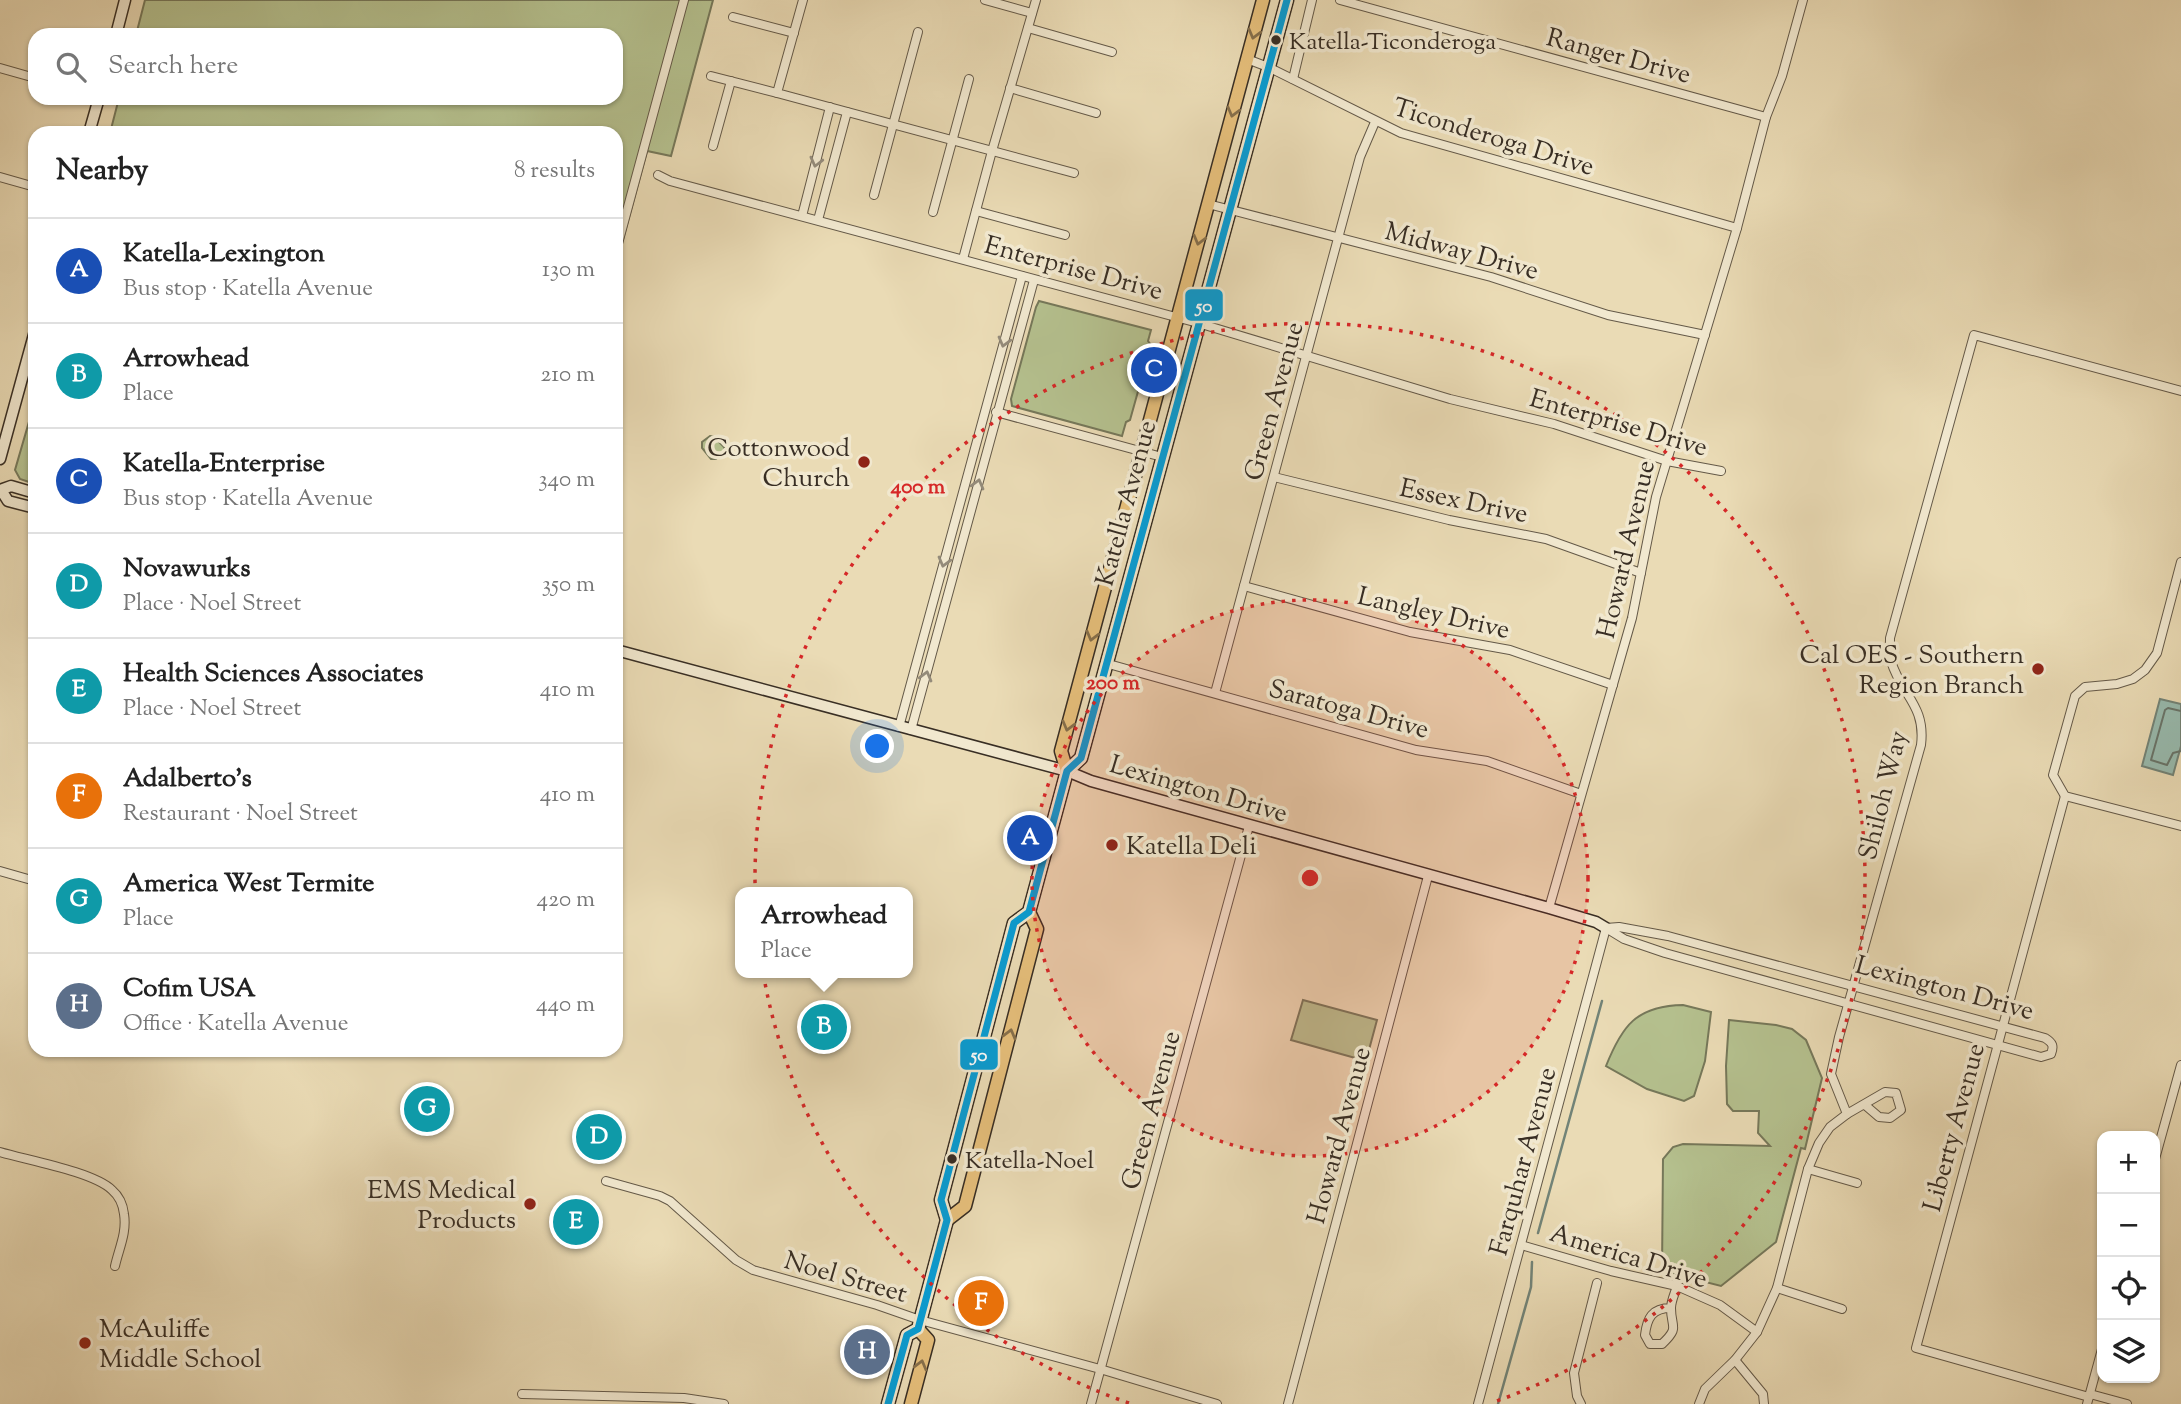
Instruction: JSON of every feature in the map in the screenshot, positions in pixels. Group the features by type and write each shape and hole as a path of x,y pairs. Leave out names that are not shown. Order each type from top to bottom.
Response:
{"main road":[{"name":"Katella Avenue","path":"1068,771 1061,751 1263,0"},
{"name":"Katella Avenue","path":"888,1404 907,1335 919,1324 947,1220 941,1200 1014,923 1029,912 1068,771 1081,758 1287,0"},
{"name":"Katella Avenue","path":"947,1220 965,1206 1037,929 1029,912"},
{"name":"Katella Avenue","path":"911,1404 928,1340 919,1324"}],"street":[{"path":"118,28 125,0"},
{"path":"623,225 684,0"},
{"path":"777,93 803,0"},
{"path":"985,0 1032,13"},
{"path":"963,259 1036,0"},
{"path":"1293,79 1312,0"},
{"name":"Ranger Drive","path":"1340,0 1766,117"},
{"name":"Howard Avenue","path":"1549,908 1632,618 1656,497 1737,228 1766,117 1782,76 1800,1"},
{"path":"733,17 794,33"},
{"path":"1028,28 1112,52"},
{"path":"874,195 918,32"},
{"name":"Ticonderoga Drive","path":"1247,59 1401,133 1737,228"},
{"path":"0,68 28,76"},
{"path":"712,76 1074,173"},
{"path":"933,212 969,79"},
{"path":"713,146 731,81"},
{"path":"1010,88 1096,113"},
{"path":"91,126 97,105"},
{"path":"802,216 830,107"},
{"path":"818,220 847,112"},
{"name":"Green Avenue","path":"1215,693 1360,158 1375,122"},
{"name":"Enterprise Drive","path":"658,175 670,181 1178,317 1450,399 1554,424 1667,461 1721,471"},
{"path":"0,177 28,185"},
{"name":"Midway Drive","path":"1208,204 1491,277 1608,316 1705,335"},
{"path":"976,211 1065,234"},
{"path":"905,729 1022,276"},
{"path":"905,729 1034,280"},
{"name":"Shiloh Way","path":"1847,1114 1831,1074 1923,731 1922,720 1894,670 1890,657 1890,638 1974,335 2181,391"},
{"path":"0,459 28,357"},
{"path":"986,409 1162,457"},
{"name":"Essex Drive","path":"1274,477 1449,520 1546,539 1641,573"},
{"path":"28,491 10,486 0,490 8,501 28,507"},
{"path":"2181,562 2157,653 2146,670 2133,679 2117,684 2085,687 2075,696 2053,775 2065,796 2181,826"},
{"name":"Langley Drive","path":"1244,586 1410,632 1510,650 1613,685"},
{"name":"Lexington Drive","path":"623,651 1068,771 1091,781 1549,908 1596,922 1624,939 1665,953 2041,1057 2051,1054 2053,1046 2045,1038 1668,936 1619,927 1606,928"},
{"name":"Saratoga Drive","path":"1105,663 1416,750 1486,761 1581,794"},
{"name":"Liberty Avenue","path":"2065,796 1916,1348 2089,1399"},
{"name":"Green Avenue","path":"1091,1404 1249,826"},
{"path":"0,871 28,879"},
{"name":"Howard Avenue","path":"1288,1404 1428,876"},
{"name":"Farquhar Avenue","path":"1478,1404 1606,928"},
{"path":"2160,1143 2179,1082 2181,1065"},
{"path":"1699,1404 1705,1389 1735,1360 1757,1332 1777,1287 1808,1169 1819,1143 1830,1126 1865,1105"},
{"path":"0,1153 79,1174 112,1190 121,1202 125,1233 114,1266"},
{"path":"1808,1169 1857,1183"},
{"name":"Noel Street","path":"606,1181 670,1201 736,1260 752,1270 877,1305 919,1324 1100,1369 1217,1404"},
{"name":"America Drive","path":"1521,1245 1677,1286 1720,1305 1757,1332"},
{"path":"1581,1404 1577,1396 1574,1373 1597,1283"},
{"path":"1671,1308 1654,1311 1646,1322 1645,1335 1650,1344 1662,1344 1671,1336 1674,1323 1671,1308 1677,1286"},
{"path":"1777,1287 1842,1309"},
{"path":"1735,1360 1763,1394 1764,1404"},
{"path":"2097,1368 2089,1399 2127,1404"},
{"path":"522,1394 684,1398 724,1404"}],"green space":[{"path":"145,0 713,0 671,156 647,151 623,239 623,126 112,126 117,105 623,105 623,28 138,28"},
{"path":"1039,301 1151,330 1148,341 1151,345 1130,420 1126,422 1122,436 1012,406 1011,399"},
{"path":"28,425 28,482 20,479 15,470"},
{"path":"710,436 724,447 724,452 716,459 711,459 702,448 702,442"},
{"path":"1303,1000 1377,1020 1366,1061 1291,1040"},
{"path":"1683,1005 1711,1012 1705,1061 1694,1096 1684,1101 1647,1089 1606,1066 1618,1040 1633,1021 1653,1009"},
{"path":"1729,1020 1792,1029 1806,1040 1822,1078 1805,1149 1801,1148 1776,1242 1721,1286 1662,1271 1663,1159 1673,1147 1683,1144 1770,1146 1758,1133 1759,1111 1733,1111 1727,1104"}],"water":[{"path":"2160,699 2181,704 2181,746 2173,775 2142,766"}],"waterway":[{"path":"1538,1233 1602,1001"},
{"path":"1498,1404 1531,1287 1532,1262"}],"transit line":[{"name":"50","path":"888,1404 907,1335 918,1329 947,1220 941,1200 1014,923 1029,912 1067,771 1081,758 1287,0"}],"place":[{"name":"Katella-Ticonderoga","path":"1276,40"},
{"name":"Katella-Enterprise","path":"1154,370"},
{"name":"Cottonwood Church","path":"864,462"},
{"name":"Cal OES - Southern Region Branch","path":"2038,669"},
{"name":"Katella-Lexington","path":"1030,838"},
{"name":"Katella Deli","path":"1112,845"},
{"name":"Arrowhead","path":"824,1027"},
{"name":"America West Termite","path":"427,1109"},
{"name":"Novawurks","path":"599,1137"},
{"name":"Katella-Noel","path":"952,1159"},
{"name":"EMS Medical Products","path":"530,1204"},
{"name":"Health Sciences Associates","path":"576,1222"},
{"name":"Adalberto's","path":"981,1303"},
{"name":"McAuliffe Middle School","path":"85,1343"},
{"name":"Cofim USA","path":"867,1352"}]}
